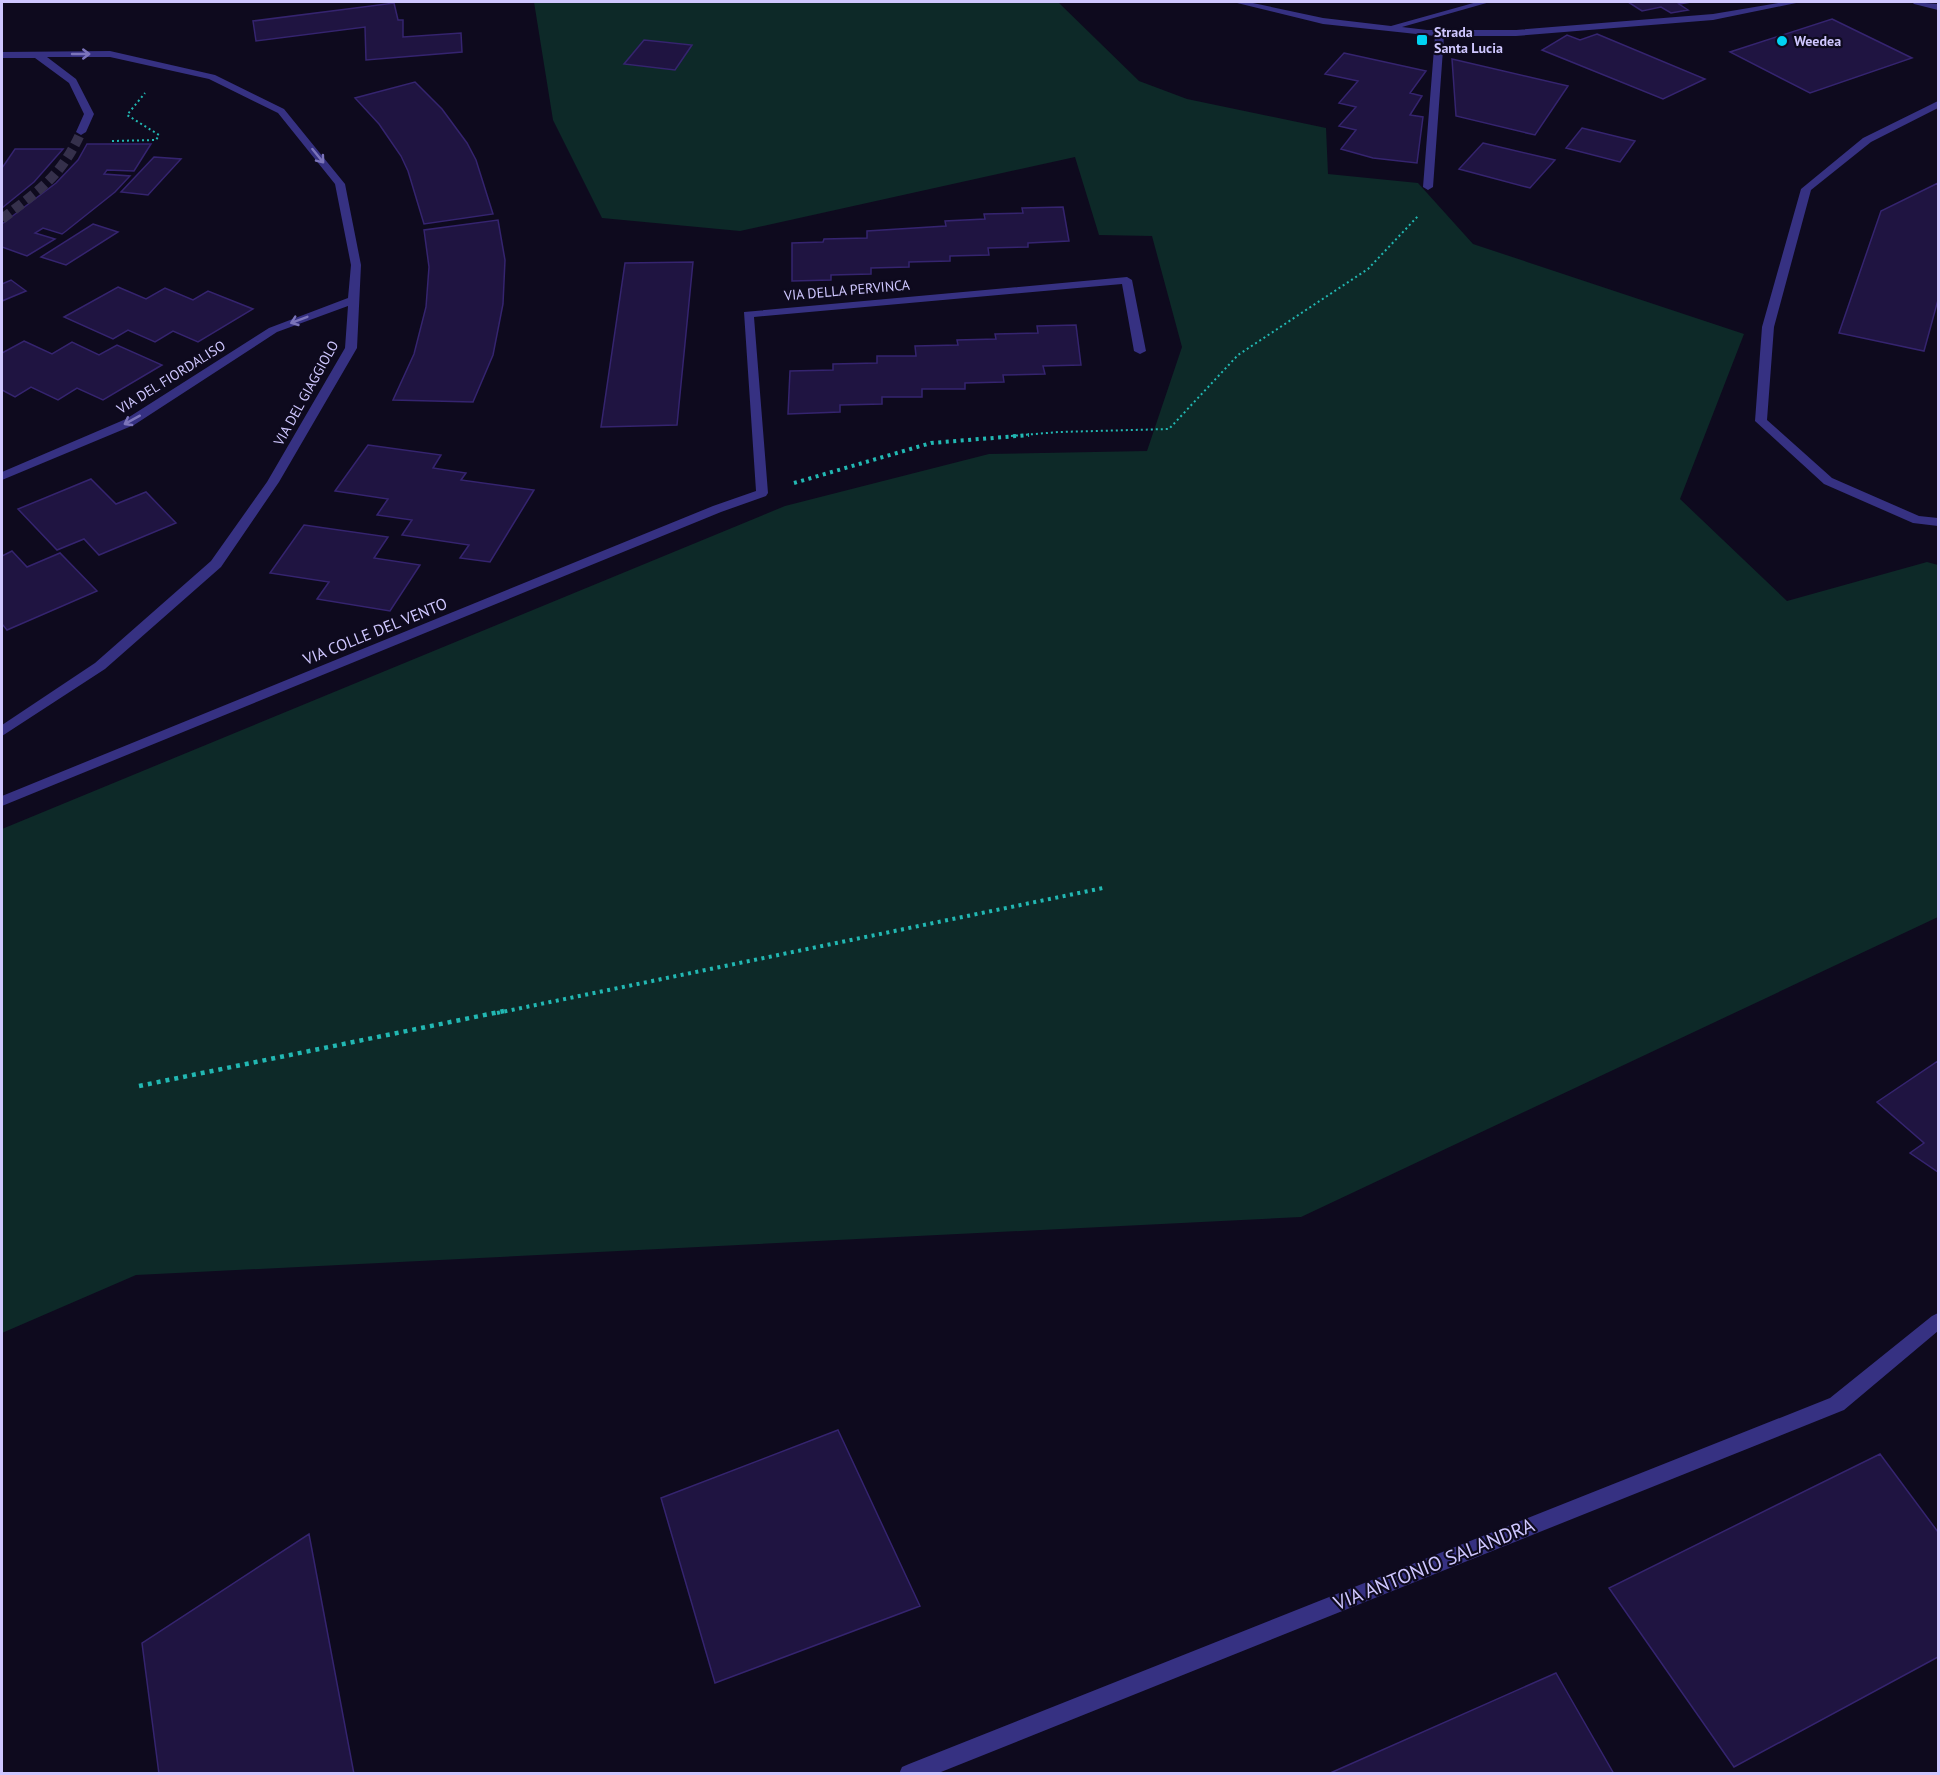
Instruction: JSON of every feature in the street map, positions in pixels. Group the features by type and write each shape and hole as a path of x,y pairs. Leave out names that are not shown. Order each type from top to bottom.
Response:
{"street":[{"path":"1238,2 1323,21 1440,33 1516,33 1713,17 1796,2"},
{"path":"1385,29 1485,2"},
{"path":"1917,2 1938,7"},
{"path":"1428,188 1440,33"},
{"path":"38,54 73,81 88,114 81,132"},
{"name":"VIA DEL GIAGGIOLO","path":"2,55 110,54 212,77 281,111 340,184 356,265 351,348 273,482 216,564 100,666 2,731"},
{"path":"1938,104 1867,140 1806,189 1768,327 1761,421 1828,481 1917,520 1938,522"},
{"name":"VIA DELLA PERVINCA","path":"762,493 748,314 1127,280 1140,351"},
{"name":"VIA DEL FIORDALISO","path":"2,476 130,422 273,330 354,300"},
{"name":"VIA COLLE DEL VENTO","path":"2,801 717,509 762,493"},
{"name":"VIA ANTONIO SALANDRA","path":"909,1773 1837,1404 1938,1321"}],"path":[{"path":"110,141 156,140 159,135 127,115 165,67"},
{"path":"762,493 931,443 1059,432 1169,429 1238,355 1368,269 1418,217 1428,188"},
{"path":"139,1086 1103,888"}],"green space":[{"path":"534,2 1058,2 1139,81 1187,99 1326,128 1328,174 1418,183 1473,244 1744,334 1680,499 1787,601 1927,562 1938,565 1938,917 1301,1217 136,1275 2,1333 2,829 785,506 989,454 1147,451 1182,347 1152,236 1099,235 1075,157 740,231 602,218 553,120"}],"building":[{"path":"1628,2 1691,2 1679,4 1688,10 1671,13 1661,7 1642,11"},
{"path":"394,3 398,20 403,20 403,37 461,33 462,52 366,60 365,27 256,41 253,21"},
{"path":"1832,19 1912,58 1810,93 1730,52"},
{"path":"1597,34 1705,79 1663,99 1542,50 1567,35 1580,40"},
{"path":"644,40 692,45 675,70 624,64"},
{"path":"1344,53 1426,71 1410,93 1422,96 1410,115 1423,117 1417,163 1373,158 1341,149 1356,130 1339,126 1356,107 1339,103 1358,81 1325,74"},
{"path":"1452,59 1568,86 1535,135 1456,116"},
{"path":"415,82 442,109 467,143 476,160 493,214 424,224 408,171 401,156 379,124 355,98"},
{"path":"1582,128 1635,141 1620,162 1566,148"},
{"path":"1483,143 1555,160 1530,188 1459,169"},
{"path":"87,144 151,144 134,171 107,170 104,174 130,176 115,192 66,231 62,234 43,228 35,233 55,239 27,256 2,247 2,224 56,183 78,160"},
{"path":"15,149 63,149 34,182 2,208 2,168"},
{"path":"154,157 181,159 148,195 121,192"},
{"path":"1938,183 1938,300 1924,351 1839,333 1881,211"},
{"path":"1063,207 1069,241 1028,243 1028,247 988,248 989,255 950,256 950,261 909,262 909,267 871,268 871,274 831,275 831,280 792,281 792,243 823,242 824,239 867,238 867,231 946,226 945,221 985,219 984,214 1023,213 1022,208"},
{"path":"498,220 505,260 503,304 493,355 473,402 393,400 414,354 426,307 429,267 424,230"},
{"path":"93,224 118,232 66,265 41,257"},
{"path":"693,262 677,425 601,427 625,263"},
{"path":"11,280 26,291 2,301 2,284"},
{"path":"118,287 146,299 165,288 193,300 208,291 253,309 198,342 173,331 155,342 128,330 113,339 64,317"},
{"path":"1076,325 1081,365 1043,366 1045,374 1003,375 1004,382 965,383 965,389 922,389 922,397 882,397 882,404 840,405 840,412 788,414 790,371 833,370 833,364 877,363 877,356 916,356 915,346 958,345 957,340 996,339 995,334 1038,333 1037,326"},
{"path":"24,341 52,354 72,342 99,355 117,345 162,365 103,400 77,388 58,400 31,387 15,397 2,390 2,353"},
{"path":"368,445 441,455 433,468 466,473 461,480 534,490 490,562 460,558 469,545 402,535 412,520 377,515 388,499 335,491"},
{"path":"91,479 116,504 146,492 176,523 99,555 84,539 57,550 18,509"},
{"path":"304,525 388,537 374,558 420,565 390,611 317,599 329,582 270,573"},
{"path":"12,551 27,567 60,553 97,591 7,630 2,624 2,556"},
{"path":"1938,1061 1938,1172 1910,1153 1924,1143 1877,1102"},
{"path":"838,1430 920,1606 715,1683 661,1498"},
{"path":"1880,1454 1938,1532 1938,1657 1734,1767 1609,1588"},
{"path":"309,1534 354,1774 159,1774 142,1643"},
{"path":"1556,1673 1614,1774 1328,1774"}],"tunnel":[{"path":"2,219 48,182 65,160 81,132"}],"place":[{"name":"Strada Santa Lucia","path":"1422,40"},
{"name":"Weedea","path":"1782,41"}]}
